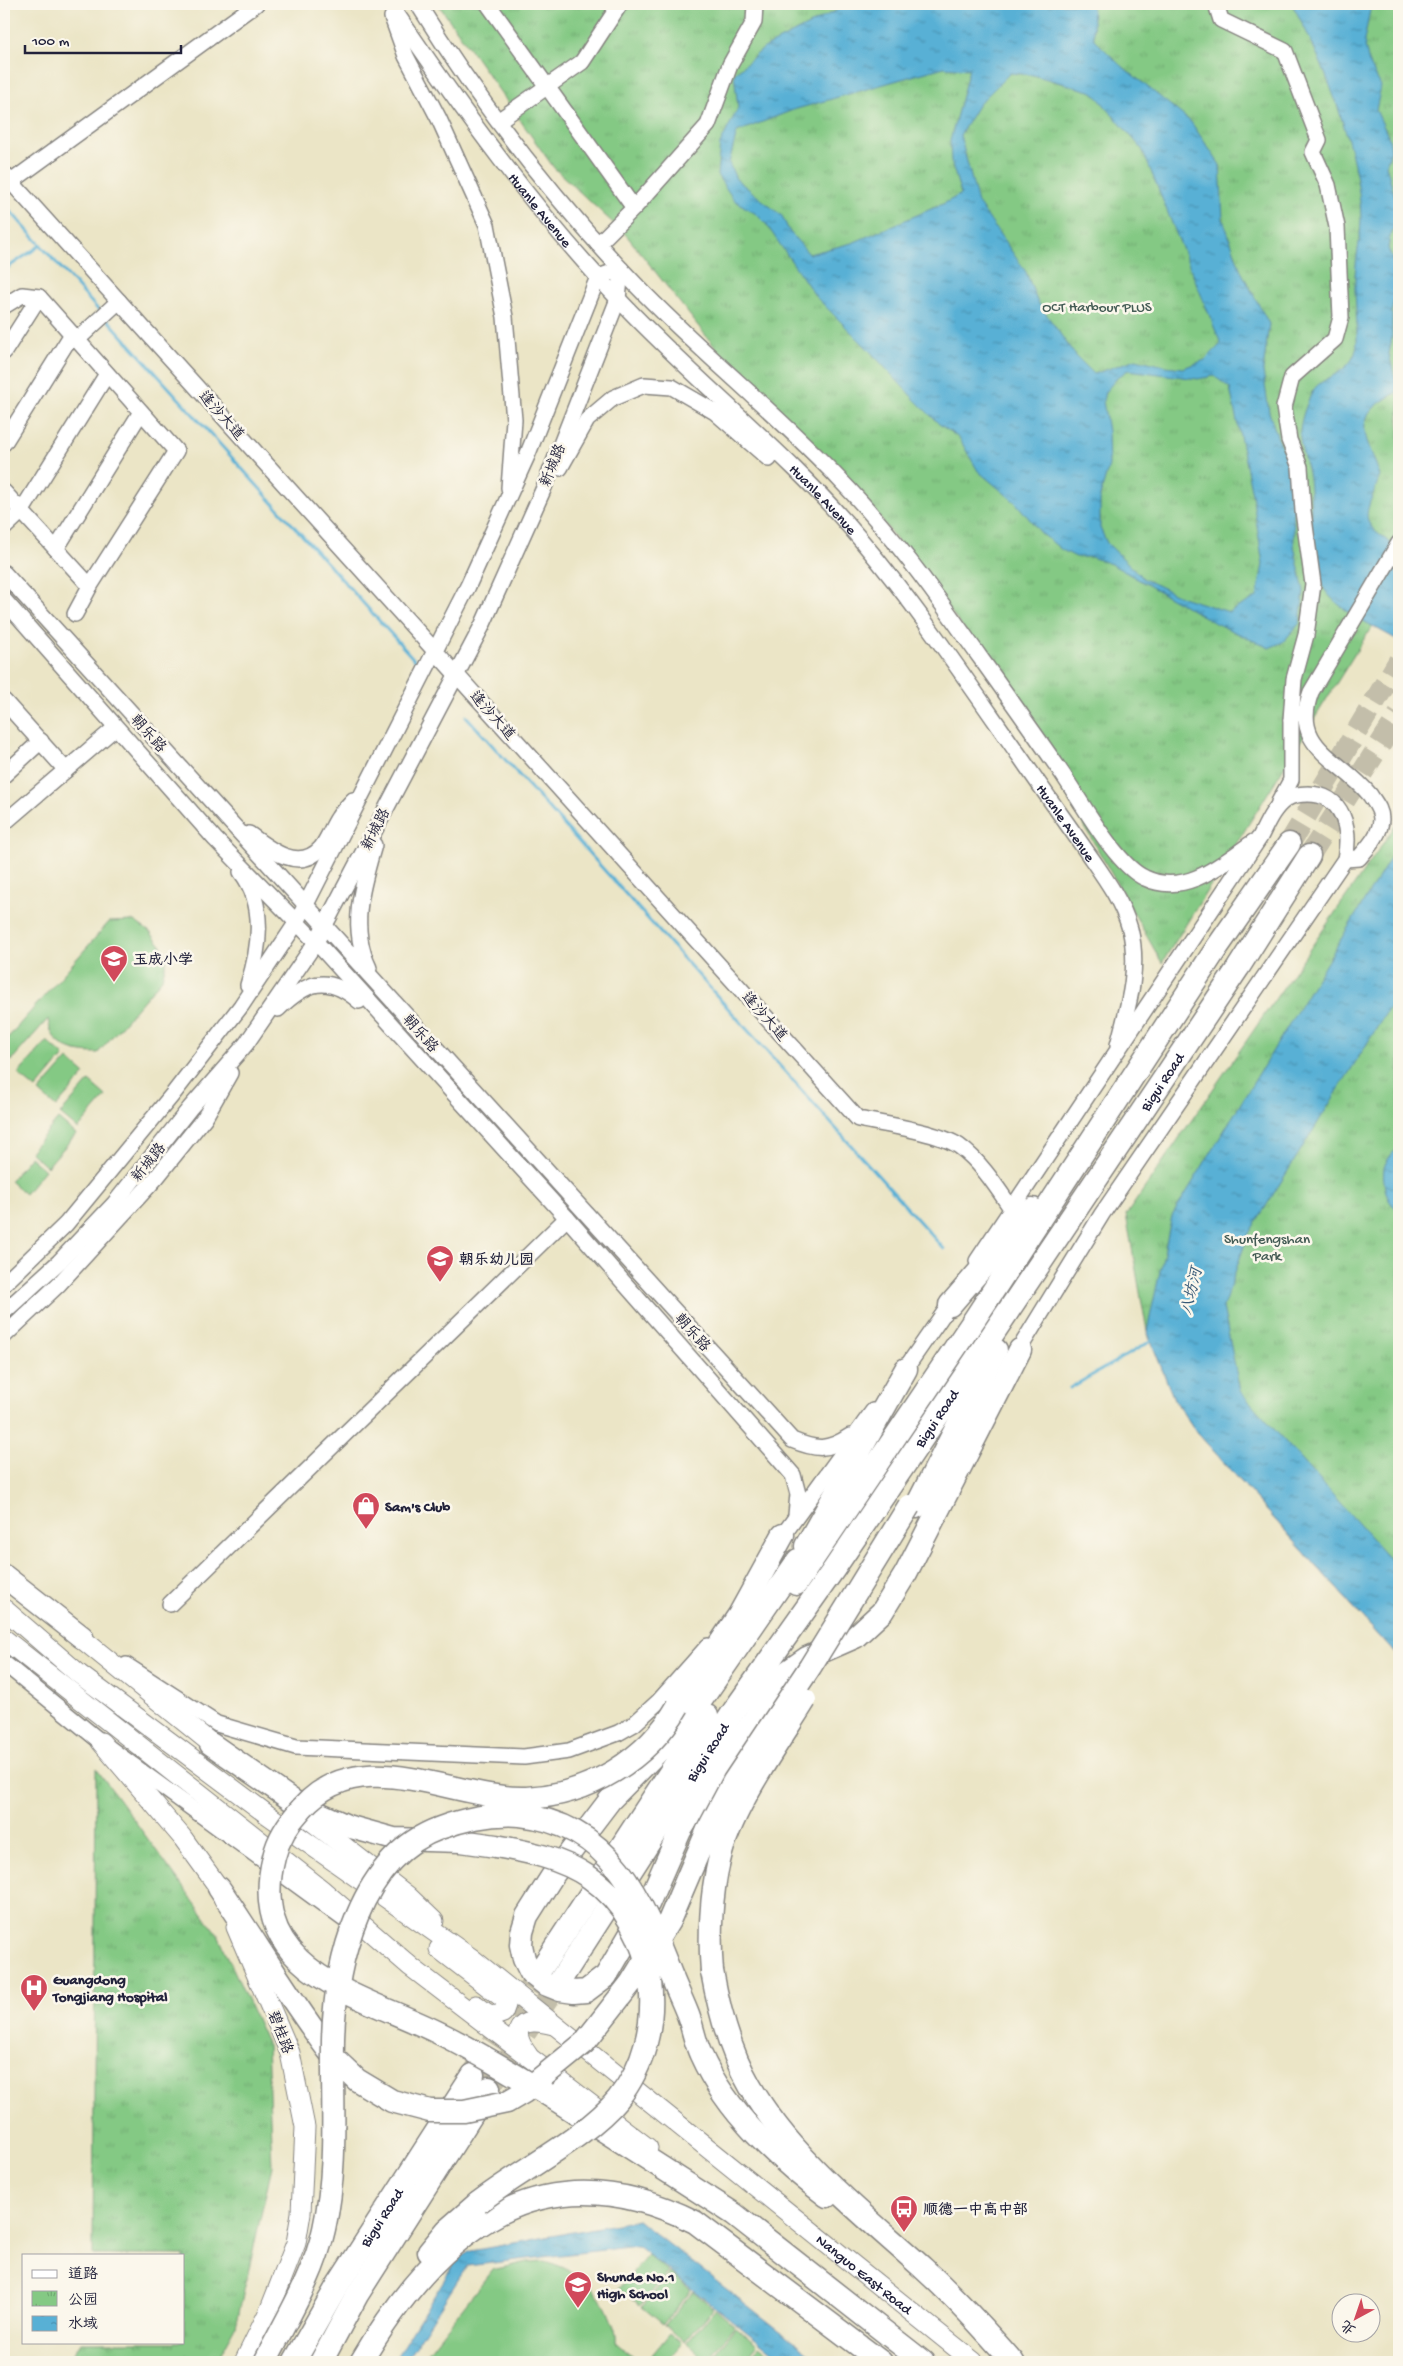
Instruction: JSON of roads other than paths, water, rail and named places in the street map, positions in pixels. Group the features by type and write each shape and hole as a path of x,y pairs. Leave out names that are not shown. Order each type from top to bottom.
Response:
{"highway":[{"path":"752,1649 1092,1141 1216,949 1289,844"},
{"name":"Bigui Road","path":"752,1649 552,1972 834,1568 1238,968 1309,856"},
{"path":"950,1305 1092,1141"},
{"path":"1013,2362 967,2310 840,2193 774,2123 749,2085 733,2051 712,1971 711,1930 719,1860 731,1828 749,1791 836,1649 952,1436 1040,1262"},
{"path":"798,1560 684,1725 610,1800 553,1874 535,1903 524,1924 521,1945 524,1960 531,1973 545,1984 560,1990 586,1991 606,1976 648,1904 680,1831 784,1674 807,1658 855,1637 882,1612 906,1573 1020,1350"},
{"path":"752,1649 798,1560 906,1369"},
{"path":"219,1888 266,1957 302,2017 335,2059 358,2080 392,2101 430,2111 464,2112 507,2102 524,2092 584,2043 631,1983 669,1921 707,1832 734,1781 810,1667 912,1507"},
{"path":"783,1535 739,1615 678,1706 648,1745 613,1774 580,1788 548,1796 526,1798 501,1797 410,1778 355,1778 320,1791 295,1815 275,1851 270,1872 270,1906 284,1940 294,1955 309,1970 349,1994 437,2032 547,2094 615,2137 882,2353 889,2362"},
{"path":"4,1576 82,1637"},
{"path":"211,1744 296,1802 347,1826 394,1840 461,1841 496,1846 555,1859 572,1868 602,1888 615,1901 639,1938 650,1980 649,2033 638,2067 616,2101 486,2209 447,2230 405,2284 361,2362"},
{"path":"265,2362 306,2280 324,2230 333,2154 333,2037 344,1960 350,1934 372,1884 399,1852 432,1831 452,1824 501,1813 534,1817 563,1826 602,1850 621,1870 638,1896 652,1924 688,2015 700,2055 718,2086 747,2125 802,2178 926,2271"},
{"name":"Bigui Road","path":"294,2362 339,2284 481,2082 321,2362"},
{"name":"Nanguo East Road","path":"615,2137 734,2214 923,2362"},
{"path":"486,2209 521,2204 554,2194 579,2192 618,2194 663,2206 695,2222 881,2362"}],"main road":[{"path":"4,1588 82,1637 211,1744 408,1896 470,1957"},
{"path":"4,1609 79,1674 356,1879 470,1957"},
{"path":"4,1639 321,1889 490,2016 502,2013 506,2005 504,1999 413,1929 356,1879"},
{"name":"碧桂路","path":"100,1742 182,1836 219,1888 290,2053 305,2127 301,2213 296,2243 283,2280 244,2362"},
{"path":"321,1889 412,1967 734,2214"},
{"name":"Nanguo East Road","path":"470,1957 752,2186 974,2362"},
{"path":"529,2057 521,2046 518,2036 520,2026 530,2021 554,2025"}],"street":[{"path":"8,178 256,4"},
{"path":"388,4 406,56 439,119 486,224 505,318 514,420 508,497"},
{"name":"Huanle Avenue","path":"388,4 469,120 540,209 618,299 846,523 900,589 1008,739 1115,894 1130,929 1134,957 1133,987 1115,1057"},
{"name":"Huanle Avenue","path":"418,4 451,56 498,121 598,244 708,356 813,453 868,510 927,584 1028,724 1116,852 1130,868 1144,878 1165,883 1186,882 1205,876 1260,837"},
{"path":"488,4 634,208"},
{"path":"498,121 582,62 620,4"},
{"path":"598,244 634,208 708,125 730,65 754,22 755,4"},
{"path":"4,1565 82,1637 217,1724 296,1747 507,1758 569,1752 618,1733 634,1724 659,1702 709,1644 751,1578 856,1432 906,1369 950,1305 1012,1208 1115,1057 1260,837 1291,780 1291,720 1294,679 1306,635 1313,584 1303,511 1300,467 1289,440 1284,407 1292,377 1335,339 1341,317 1337,227 1328,185 1313,152 1319,140 1285,51 1221,20 1216,4"},
{"name":"逢沙大道","path":"8,178 116,304 435,650 858,1119 918,1131 958,1146 987,1173 1012,1208"},
{"path":"540,209 557,194"},
{"path":"598,277 621,269"},
{"name":"新城路","path":"4,1312 59,1262 114,1204 190,1108 250,1038 316,942 482,626 529,521 618,299 621,269"},
{"name":"新城路","path":"4,1284 66,1224 173,1094 241,1006 297,922 468,586 551,399 598,277"},
{"path":"4,306 22,295 39,297 176,451 90,586 75,614"},
{"path":"4,352 39,297"},
{"path":"4,443 74,337 90,328 116,304"},
{"path":"693,373 708,356"},
{"path":"4,528 21,512 107,374"},
{"path":"529,521 587,420 613,398 644,385 672,387 716,412 846,523"},
{"path":"551,399 564,390 569,395 571,419"},
{"path":"56,549 141,412"},
{"path":"4,492 90,586"},
{"path":"1345,859 1359,858 1374,839 1381,820 1379,808 1361,784 1324,754 1308,735 1305,708 1318,675 1399,534"},
{"path":"1291,720 1399,543"},
{"name":"朝乐路","path":"4,573 792,1440 814,1449 838,1444 856,1432"},
{"name":"朝乐路","path":"4,600 115,728 215,839 316,942 568,1218 793,1475 798,1494 796,1516"},
{"path":"5,705 66,770"},
{"path":"1008,739 1028,724"},
{"path":"4,824 115,728"},
{"path":"4,775 41,742"},
{"path":"227,820 272,851 284,857 300,858 309,856 320,848 338,818 365,788"},
{"path":"952,1436 1020,1350 1102,1214 1345,859 1347,832 1344,818 1334,803 1323,796 1301,794 1292,796 1275,809"},
{"path":"376,983 362,954 358,924 359,898 384,812"},
{"path":"215,839 247,880 260,922 254,966 241,1006"},
{"path":"4,1336 59,1284 156,1178 205,1117 250,1038 298,990 317,984 346,990 401,1036"},
{"path":"170,1604 568,1218"},
{"path":"751,1428 768,1440 773,1437 775,1431 767,1413"},
{"path":"4,1663 100,1742 310,1897 412,1967"}],"water":[{"path":"849,4 1092,4 1094,39 1118,63 1191,122 1220,165 1223,219 1241,271 1269,324 1263,371 1269,412 1293,473 1294,546 1304,591 1300,623 1283,642 1269,648 1215,623 1111,564 1091,557 1076,557 1062,550 1041,533 1016,503 978,471 959,438 939,424 816,297 766,224 756,214 734,200 717,175 720,144 738,108 734,74 764,48","holes":["944,67 969,69 950,141 951,161 961,194 945,203 852,243 809,254 789,231 782,216 736,179 729,163 737,132 793,110","1010,73 1033,75 1093,92 1142,149 1221,344 1205,360 1183,368 1136,359 1094,374 1075,355 1037,301 1026,272 978,203 960,135 979,104","1128,370 1198,379 1214,376 1230,388 1252,494 1263,564 1257,597 1229,612 1182,597 1144,579 1107,543 1100,528 1100,496 1109,465 1108,431 1103,401 1105,392 1118,377"]},
{"path":"1292,4 1371,5 1364,41 1369,63 1381,86 1376,110 1389,138 1391,150 1386,165 1399,211 1399,223 1391,231 1388,248 1399,278 1392,309 1392,337 1389,354 1397,387 1396,393 1371,411 1366,420 1366,439 1380,476 1370,502 1367,518 1370,525 1376,531 1399,548 1399,641 1347,611 1337,603 1323,587 1315,562 1309,478 1300,432 1302,420 1313,391 1317,386 1344,368 1355,354 1357,335 1355,275 1361,219 1354,166 1338,108 1316,52"},
{"name":"八坊河","path":"1399,844 1399,992 1248,1235 1223,1307 1240,1391 1399,1569 1399,1658 1193,1428 1174,1399 1147,1331 1172,1216"},
{"path":"1399,1145 1399,1209 1388,1198 1384,1185 1384,1168 1386,1162"},
{"path":"638,2220 820,2362 785,2362 637,2246 467,2266 405,2362 393,2362 457,2259 471,2251"}],"waterway":[{"path":"4,204 101,313"},
{"path":"4,270 41,245"},
{"path":"107,319 420,666"},
{"path":"466,716 944,1249"},
{"path":"1070,1388 1153,1340"}],"tunnel":[{"path":"1289,844 1399,661"},
{"path":"1309,856 1399,715"},
{"path":"474,2072 543,1966"},
{"path":"489,2088 561,1979"}],"place":[{"name":"玉成小学","path":"114,983"},
{"name":"朝乐幼儿园","path":"440,1283"},
{"name":"Sam's Club","path":"366,1530"},
{"name":"Guangdong Tongjiang Hospital","path":"34,2012"},
{"name":"顺德一中高中部","path":"904,2233"},
{"name":"Shunde No.1 High School","path":"578,2309"}],"park label":[{"name":"OCT Harbour PLUS","path":"1097,306"},
{"name":"Shunfengshan Park","path":"1267,1246"}]}
